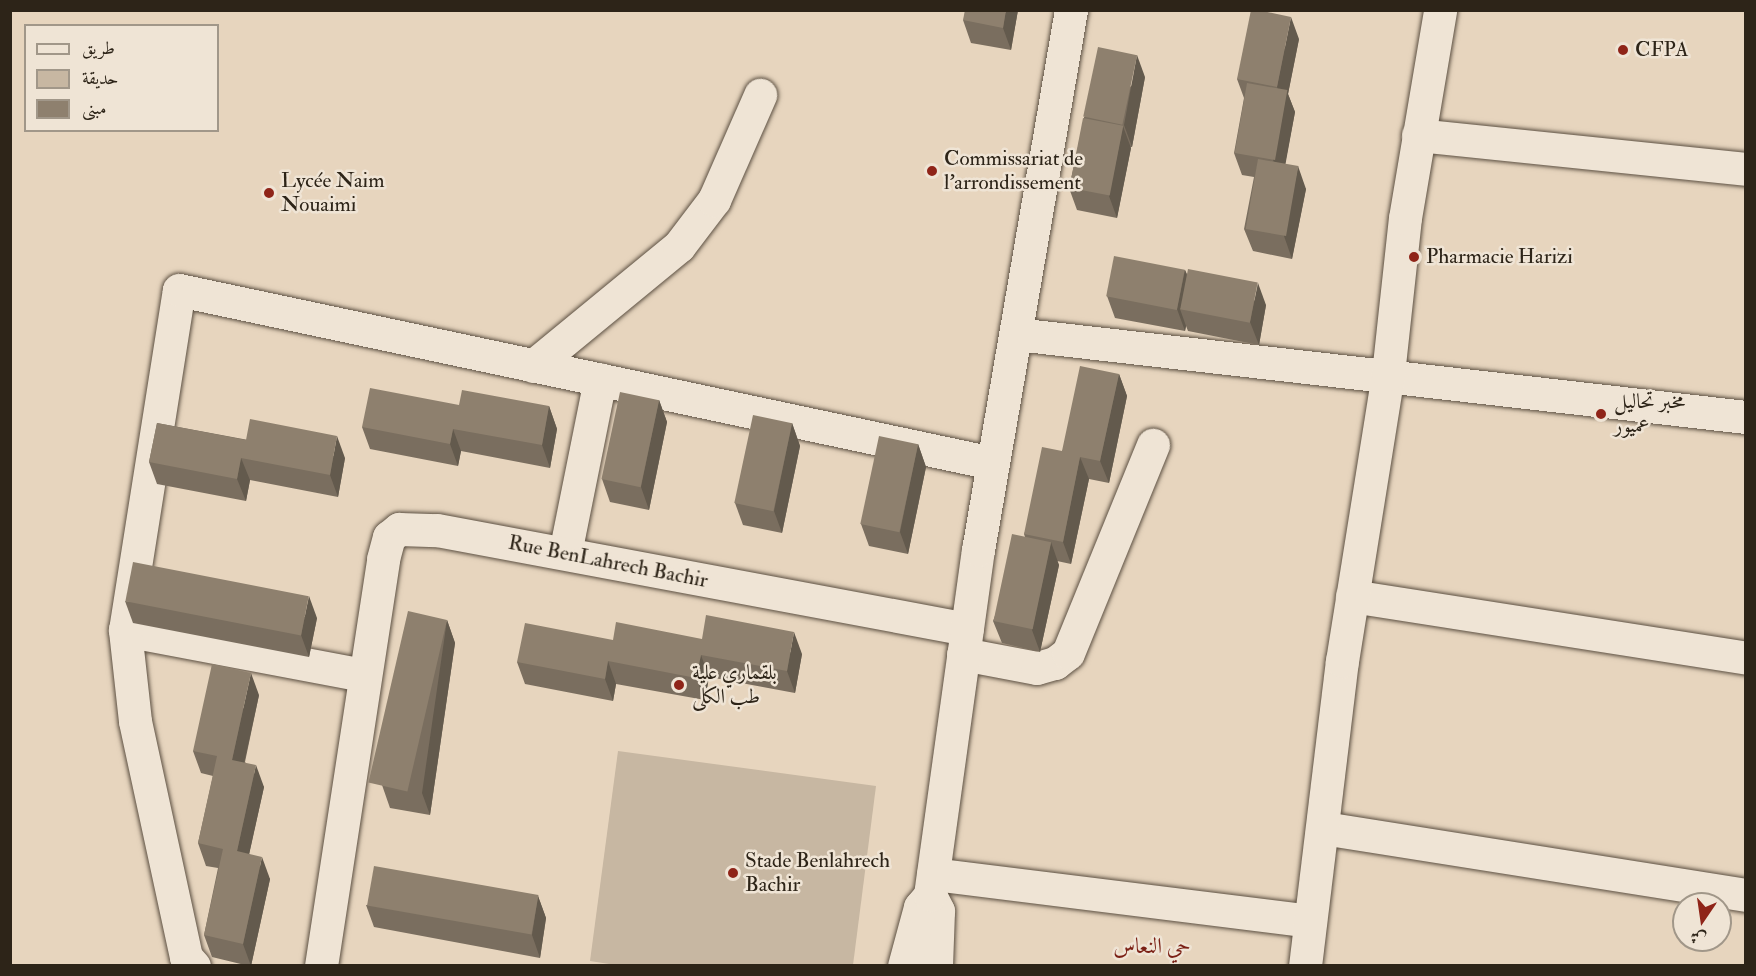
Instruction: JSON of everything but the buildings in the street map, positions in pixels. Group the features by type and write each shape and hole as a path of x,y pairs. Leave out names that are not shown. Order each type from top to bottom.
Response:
{"street":[{"path":"904,966 920,907 931,885 993,463 1071,10"},
{"path":"1305,966 1352,596 1388,374 1418,135 1440,10"},
{"path":"533,366 679,246 714,200 760,95"},
{"path":"1418,135 1746,169"},
{"path":"194,966 186,957 135,721 125,630 178,290 993,463"},
{"path":"1016,334 1388,374 1746,417"},
{"path":"565,554 600,380"},
{"name":"Rue BenLahrech Bachir","path":"321,966 363,675 383,559 389,537 399,529 438,530 565,554 965,642 1037,668 1055,663 1068,653 1153,445"},
{"path":"1352,596 1746,658"},
{"path":"125,630 363,675"},
{"path":"1323,828 1746,895"},
{"path":"931,885 1310,921"},
{"path":"931,885 938,910 936,966"}],"green space":[{"name":"Stade Benlahrech Bachir","path":"618,751 876,786 853,965 622,966 590,961"}],"place":[{"name":"CFPA","path":"1623,50"},
{"name":"Commissariat de l'arrondissement","path":"932,171"},
{"name":"Lycée Naim Nouaimi","path":"269,193"},
{"name":"Pharmacie Harizi","path":"1414,257"},
{"name":"مخبر تحاليل عميور","path":"1601,414"},
{"name":"بلقماري علية طب الكلى","path":"679,685"},
{"name":"Stade Benlahrech Bachir","path":"733,873"}],"district":[{"name":"حي النعاس","path":"1152,947"}]}
